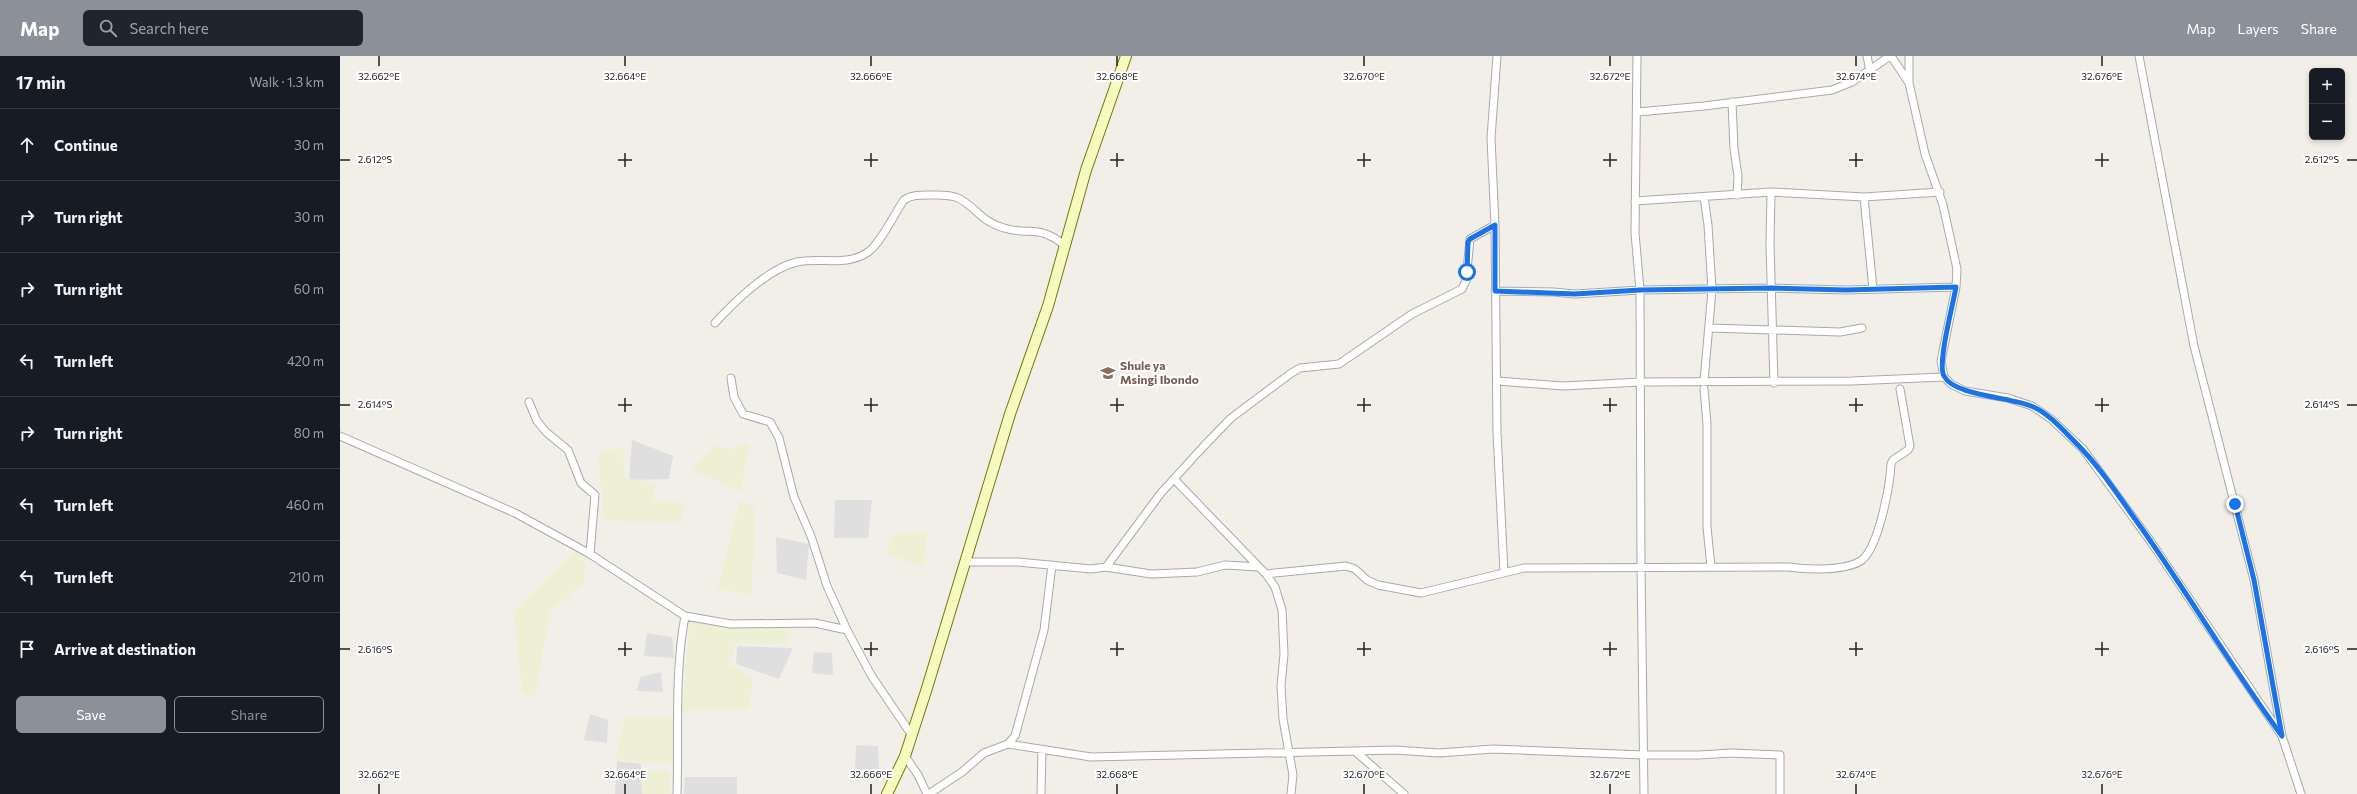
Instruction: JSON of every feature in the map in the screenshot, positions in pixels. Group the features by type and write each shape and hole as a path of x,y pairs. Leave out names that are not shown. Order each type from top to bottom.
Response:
{"main road":[{"path":"887,794 904,756 967,562 1010,414 1048,306 1086,170 1126,56"}],"street":[{"path":"1497,56 1491,138 1495,225 1495,291 1498,381 1497,433 1504,572"},
{"path":"1637,56 1638,112 1635,233 1640,290 1644,794"},
{"path":"1867,56 1870,71"},
{"path":"1638,112 1832,90 1870,71 1891,56 1908,83"},
{"path":"1909,56 1908,83 1925,154 1940,192 1955,256 1956,287 1941,361 1944,377 1951,384 1965,391 2008,398 2032,406 2051,418 2083,449 2152,542 2282,736"},
{"path":"2139,56 2194,346 2254,580 2282,736 2301,794"},
{"path":"1732,102 1734,149 1738,176 1737,195"},
{"path":"1635,201 1771,192 1864,197 1908,196 1940,192"},
{"path":"1771,192 1771,288 1774,383"},
{"path":"715,323 750,290 784,266 812,260 846,260 859,258 869,252 904,200 912,196 952,196 962,201 976,213 994,224 1010,230 1044,232 1064,245"},
{"path":"1704,197 1708,225 1712,290 1710,328 1704,382"},
{"path":"1864,197 1873,289"},
{"path":"1106,567 1152,505 1231,418 1300,368 1327,366 1344,362 1412,314 1462,289 1467,272 1468,242 1476,234 1495,225"},
{"path":"1495,291 1575,294 1640,290 1771,288 1873,289 1956,287"},
{"path":"1710,328 1840,332 1862,328"},
{"path":"1498,381 1563,386 1641,382 1774,383 1944,377"},
{"path":"731,378 734,397 740,410 750,417 770,422 778,438 794,497 810,536 827,586 847,630 871,674 911,734"},
{"path":"1704,389 1707,424 1707,527 1711,567"},
{"path":"1266,574 1346,566 1355,569 1367,580 1378,585 1421,593 1524,568 1641,566 1844,567 1862,559 1871,548 1889,492 1893,460 1908,450 1910,446 1906,433 1900,389"},
{"path":"529,402 537,421 546,432 568,450 582,483 595,495 590,554"},
{"path":"340,436 514,513 590,554 685,616 731,624 815,623 847,630"},
{"path":"1174,479 1266,574 1275,587 1282,610 1284,654 1281,686 1293,775 1291,794"},
{"path":"967,562 1052,565 1091,569 1106,567 1151,574 1197,572 1225,565 1259,567"},
{"path":"1008,744 1017,730 1044,630 1052,565"},
{"path":"677,794 678,698 681,636 685,616"},
{"path":"904,756 918,775 928,794 962,772 984,753 1008,744 1091,757 1395,750 1439,753 1493,749 1643,755 1699,755 1731,753 1780,755 1780,794"},
{"path":"1041,794 1042,750"},
{"path":"1356,752 1404,794"}],"shaded area":[{"path":"632,440 673,456 669,479 629,480"},
{"path":"835,500 872,500 868,538 834,538"},
{"path":"776,537 809,544 806,580 777,573"},
{"path":"647,633 672,637 674,658 644,656"},
{"path":"737,646 793,648 779,679 736,664"},
{"path":"814,652 832,653 833,675 812,673"},
{"path":"661,672 663,692 636,691 641,677"},
{"path":"590,714 608,720 607,743 584,740"},
{"path":"856,745 878,746 879,769 855,770"},
{"path":"617,761 641,764 642,794 615,794"},
{"path":"685,777 737,777 737,794 684,794"}],"green space":[{"path":"749,442 741,493 692,470 716,444 728,449"},
{"path":"623,447 625,478 655,483 653,501 685,503 682,522 604,521 598,453"},
{"path":"740,500 755,506 752,595 717,589"},
{"path":"927,532 924,567 884,553 896,534"},
{"path":"579,548 586,551 584,583 550,612 535,696 522,693 514,611"},
{"path":"690,616 795,624 785,644 736,643 730,664 753,678 749,709 682,711"},
{"path":"625,718 674,718 675,763 615,760"},
{"path":"644,771 670,771 671,794 642,794"}],"place":[{"name":"Shule ya Msingi Ibondo","path":"1108,373"}],"route":[{"path":"1467,272 1468,242 1488,227 1495,225 1495,291 1537,291 1584,294 1640,290 1675,291 1771,288 1846,290 1956,287 1941,361 1944,377 1951,384 1965,391 2008,398 2032,406 2051,418 2083,449 2152,542 2240,677 2282,736 2254,580 2235,504"}]}
